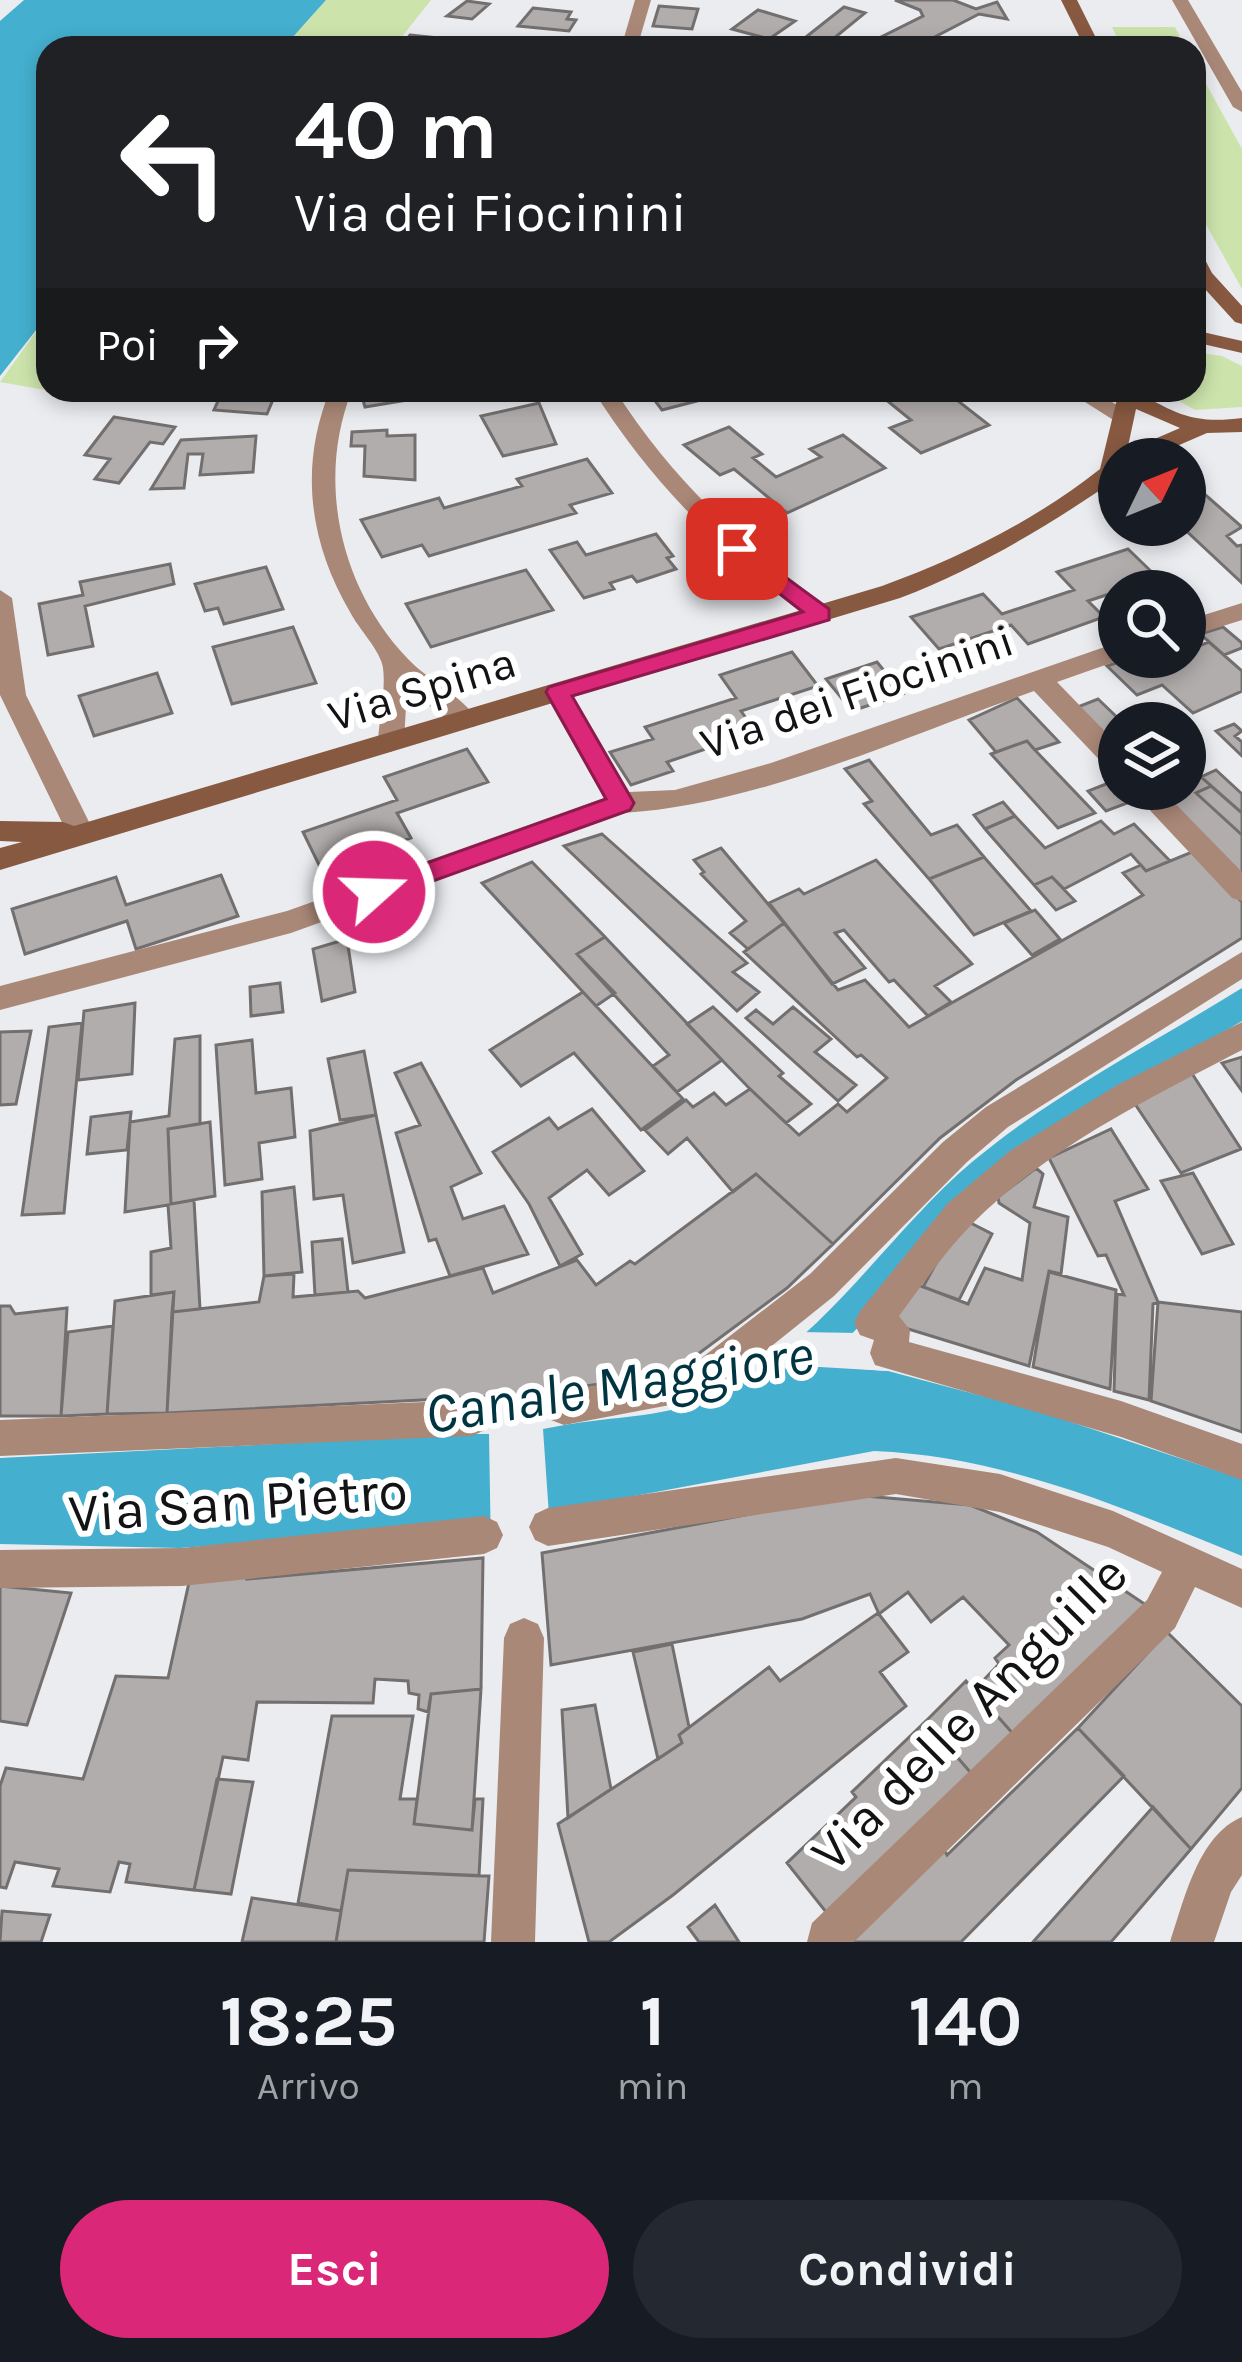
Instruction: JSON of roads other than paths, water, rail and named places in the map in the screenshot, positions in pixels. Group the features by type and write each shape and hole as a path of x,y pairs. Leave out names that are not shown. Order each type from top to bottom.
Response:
{"street":[{"path":"632,36 643,0"},
{"path":"1069,0 1087,36"},
{"path":"1180,0 1201,36"},
{"path":"1206,45 1242,107"},
{"path":"1206,283 1242,318"},
{"path":"1206,339 1242,347"},
{"path":"337,402 322,450 320,491 346,583 395,662 465,720"},
{"path":"612,402 656,465 704,519 821,614"},
{"path":"1122,438 1126,402"},
{"path":"1132,402 1201,427 1242,425"},
{"name":"Via Spina","path":"1168,438 1201,427"},
{"name":"Via Spina","path":"0,859 938,576 1056,515 1098,482"},
{"path":"0,598 13,695 81,834"},
{"path":"1206,622 1242,611"},
{"name":"Via dei Fiocinini","path":"0,998 291,922 621,803 676,800 778,771 1098,658"},
{"path":"392,742 395,662"},
{"path":"1037,678 1098,741"},
{"path":"557,692 621,803"},
{"path":"1164,810 1242,890"},
{"name":"Via Spina","path":"0,831 81,834"},
{"path":"565,1408 694,1386 768,1335 955,1152 997,1117 1239,971"},
{"path":"1242,1035 1040,1149 995,1182 959,1215 872,1323 892,1330 889,1353 1121,1419 1242,1462"},
{"name":"Via San Pietro","path":"0,1438 472,1418"},
{"path":"548,1527 896,1476 1000,1493 1113,1531 1242,1589"},
{"name":"Via San Pietro","path":"0,1569 80,1573 317,1557 484,1535"},
{"name":"Via delle Anguille","path":"826,1938 1161,1614 1186,1563"},
{"path":"513,1942 524,1638"},
{"path":"1192,1942 1213,1880 1242,1838"}],"water":[{"path":"24,0 326,0 294,36 36,36 36,330 0,376 0,21"},
{"path":"1242,988 1242,1021 1028,1150 821,1366 888,1371 1035,1410 1242,1479 1242,1556 1062,1487 969,1463 874,1451 629,1497 491,1554 492,1524 180,1548 0,1544 0,1458 470,1434 472,1399 567,1390 571,1424 652,1414 698,1402 777,1357 812,1327 939,1193 1003,1137"}],"water label":[{"name":"Canale Maggiore","path":"619,1384"}]}
